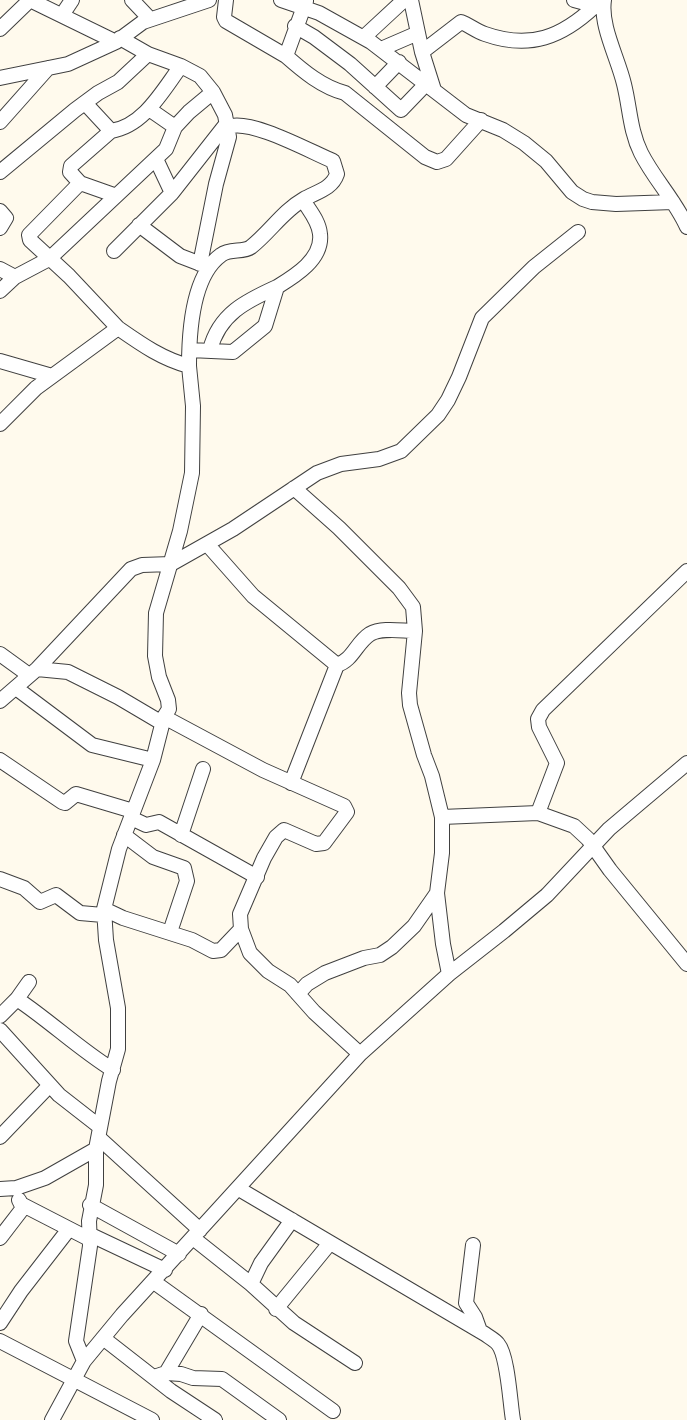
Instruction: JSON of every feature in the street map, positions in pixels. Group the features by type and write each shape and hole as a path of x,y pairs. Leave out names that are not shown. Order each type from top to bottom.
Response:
{"street":[{"path":"0,29 30,0 200,76 213,92 228,125 227,146 216,184 204,265 192,312 189,366 193,406 192,473 171,564 156,613 155,656 169,709 163,720 153,761 124,835 110,879 104,912 118,1008 118,1049 98,1138 96,1185 90,1205 91,1238 76,1341 83,1361"},
{"path":"62,15 72,0"},
{"path":"0,78 68,64 118,40 150,19 209,0"},
{"path":"226,0 226,21 286,56 322,84 345,93 432,161 446,159 481,120"},
{"path":"281,0 304,3 364,37 466,115 524,143 546,161 572,192 587,201 616,204 674,202"},
{"path":"364,37 404,0"},
{"path":"411,0 430,87"},
{"path":"574,0 600,5"},
{"path":"133,1 150,19"},
{"path":"286,56 304,3"},
{"path":"422,52 461,22 474,30 498,38 546,38 600,5"},
{"path":"600,5 625,87 635,140 687,228"},
{"path":"295,26 326,45 402,111 430,87"},
{"path":"382,49 418,33"},
{"path":"0,172 85,103 118,82 148,54"},
{"path":"375,87 399,62"},
{"path":"114,195 80,183 70,172 71,166 111,131 128,125 149,109 181,66"},
{"path":"0,121 48,68"},
{"path":"0,291 15,276 49,259 168,147 175,127 213,92"},
{"path":"85,103 111,131"},
{"path":"149,109 175,127"},
{"path":"114,251 172,193 228,125 248,126 333,161 337,174 333,183 303,200 273,223 249,249 226,252 204,265"},
{"path":"156,159 172,193"},
{"path":"80,183 29,235 30,240 118,328 150,350 173,362 189,366"},
{"path":"210,350 218,329 233,310 247,300 294,277 310,261 320,238 314,217 303,200"},
{"path":"0,211 6,218 0,228"},
{"path":"139,225 180,256 204,265"},
{"path":"0,701 33,672 131,569 142,565 171,564 317,473 341,464 379,459 401,452 438,415 448,400 482,318 534,267 578,232"},
{"path":"0,269 15,276"},
{"path":"190,350 233,352 264,327 277,287"},
{"path":"0,424 52,376 118,328"},
{"path":"0,361 52,376"},
{"path":"294,488 340,528 399,588 413,607 415,631 410,705 442,817 442,853 437,893 449,974"},
{"path":"207,544 253,596 337,665"},
{"path":"538,813 557,763 539,727 538,719 543,710 687,570"},
{"path":"291,783 337,665 351,657 371,633 415,631"},
{"path":"0,654 33,672 68,672 344,807 347,812 324,843 316,844 284,830 280,833 264,858 240,914 250,953 298,994 360,1054"},
{"path":"16,688 92,745 153,761"},
{"path":"0,760 62,802 65,803 76,794 132,815 146,825 159,822 257,877"},
{"path":"52,1420 83,1361 360,1054 449,974 505,932 547,895 592,845 687,763"},
{"path":"181,835 203,769"},
{"path":"442,817 538,813 574,826 687,964"},
{"path":"124,835 153,857 184,869 187,881 170,932"},
{"path":"0,879 24,888 40,902 56,895 80,913 104,912 170,932 218,951 242,929"},
{"path":"298,994 307,984 324,973 380,955 393,947 414,926 437,893"},
{"path":"0,1016 29,982"},
{"path":"17,999 78,1047 113,1070"},
{"path":"0,1030 98,1138 196,1234 276,1309 355,1363"},
{"path":"0,1137 49,1086"},
{"path":"3,1189 16,1188 45,1178 98,1138"},
{"path":"3,1189 23,1205 69,1229 165,1270"},
{"path":"239,1189 498,1344 502,1352 513,1420"},
{"path":"0,1238 23,1205"},
{"path":"90,1205 179,1254"},
{"path":"251,1284 261,1263 292,1220"},
{"path":"0,1323 69,1229"},
{"path":"276,1309 330,1243"},
{"path":"472,1245 466,1303 480,1331"},
{"path":"154,1282 333,1410"},
{"path":"160,1375 201,1314"},
{"path":"103,1338 160,1375 215,1420"},
{"path":"0,1341 74,1377 152,1420"},
{"path":"160,1375 181,1374 193,1378 222,1379 279,1420"}]}
